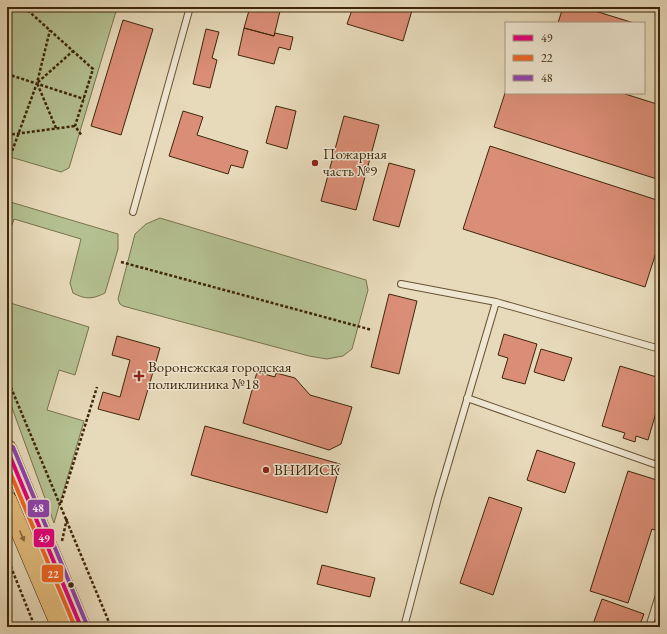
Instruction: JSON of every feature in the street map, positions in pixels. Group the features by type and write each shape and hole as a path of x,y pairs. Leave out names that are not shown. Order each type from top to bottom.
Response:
{"highway":[{"path":"7,449 81,627"},
{"path":"7,500 61,627"}],"lane":[{"path":"133,212 190,7"},
{"path":"401,284 496,302 660,349"},
{"path":"404,627 438,498 496,302"},
{"path":"467,398 659,465 660,456"},
{"path":"649,627 660,592"}],"path":[{"path":"7,25 13,7"},
{"path":"24,7 93,69 75,126"},
{"path":"7,165 20,133 51,30"},
{"path":"36,83 73,51"},
{"path":"7,74 84,99"},
{"path":"36,83 56,128"},
{"path":"7,134 75,126"},
{"path":"75,126 82,136"},
{"path":"121,262 372,330"},
{"path":"7,378 67,518 111,627"},
{"path":"60,503 97,387"},
{"path":"61,546 67,518"},
{"path":"7,557 35,627"}],"green space":[{"path":"11,7 117,8 69,168 61,172 7,156 7,21"},
{"path":"7,201 118,234 118,249 105,293 97,297 86,298 73,293 70,283 81,239 14,219 7,240"},
{"path":"160,218 366,280 368,290 352,349 343,356 327,359 309,356 120,304 118,299 135,234 146,224"},
{"path":"7,302 89,327 75,375 59,370 47,410 84,421 54,523 7,394"}],"building":[{"path":"250,7 281,7 274,36 244,28"},
{"path":"353,7 413,7 403,41 347,24"},
{"path":"563,7 582,7 631,22 558,22"},
{"path":"123,20 153,29 121,135 91,126"},
{"path":"244,28 274,36 275,33 293,37 290,50 279,47 274,64 238,55"},
{"path":"206,29 219,32 212,58 217,60 210,88 193,84"},
{"path":"505,93 625,94 660,105 660,180 494,127"},
{"path":"276,106 296,111 287,149 266,143"},
{"path":"183,111 203,117 197,135 248,151 243,168 231,165 228,174 169,156"},
{"path":"344,116 379,125 356,210 321,201"},
{"path":"490,146 660,201 660,240 645,287 463,229"},
{"path":"389,163 415,170 399,227 373,220"},
{"path":"389,294 417,301 399,374 371,367"},
{"path":"504,334 537,344 525,384 502,378 508,358 498,355"},
{"name":"Воронежская городская поликлиника №18","path":"117,336 160,348 139,420 98,409 103,392 120,397 130,360 112,355"},
{"path":"541,349 572,358 564,381 534,372"},
{"path":"620,366 660,378 660,399 648,440 636,436 635,442 623,438 625,433 602,426"},
{"path":"257,372 275,377 276,373 295,378 310,395 352,407 341,444 329,450 243,423"},
{"name":"ВНИИСК","path":"205,426 340,464 327,513 191,475"},
{"path":"537,450 575,463 565,493 527,480"},
{"path":"628,471 660,481 660,532 652,529 628,603 590,591"},
{"path":"489,497 522,508 493,595 460,583"},
{"path":"322,565 375,578 370,597 317,584"},
{"path":"602,599 644,614 639,627 592,627"}],"transit line":[{"name":"48","path":"13,447 87,625"},
{"name":"49","path":"7,449 81,627"},
{"name":"22","path":"7,465 75,627"}],"place":[{"name":"Пожарная часть №9","path":"315,163"},
{"name":"Воронежская городская поликлиника №18","path":"139,376"},
{"name":"ВНИИСК","path":"266,470"}]}
